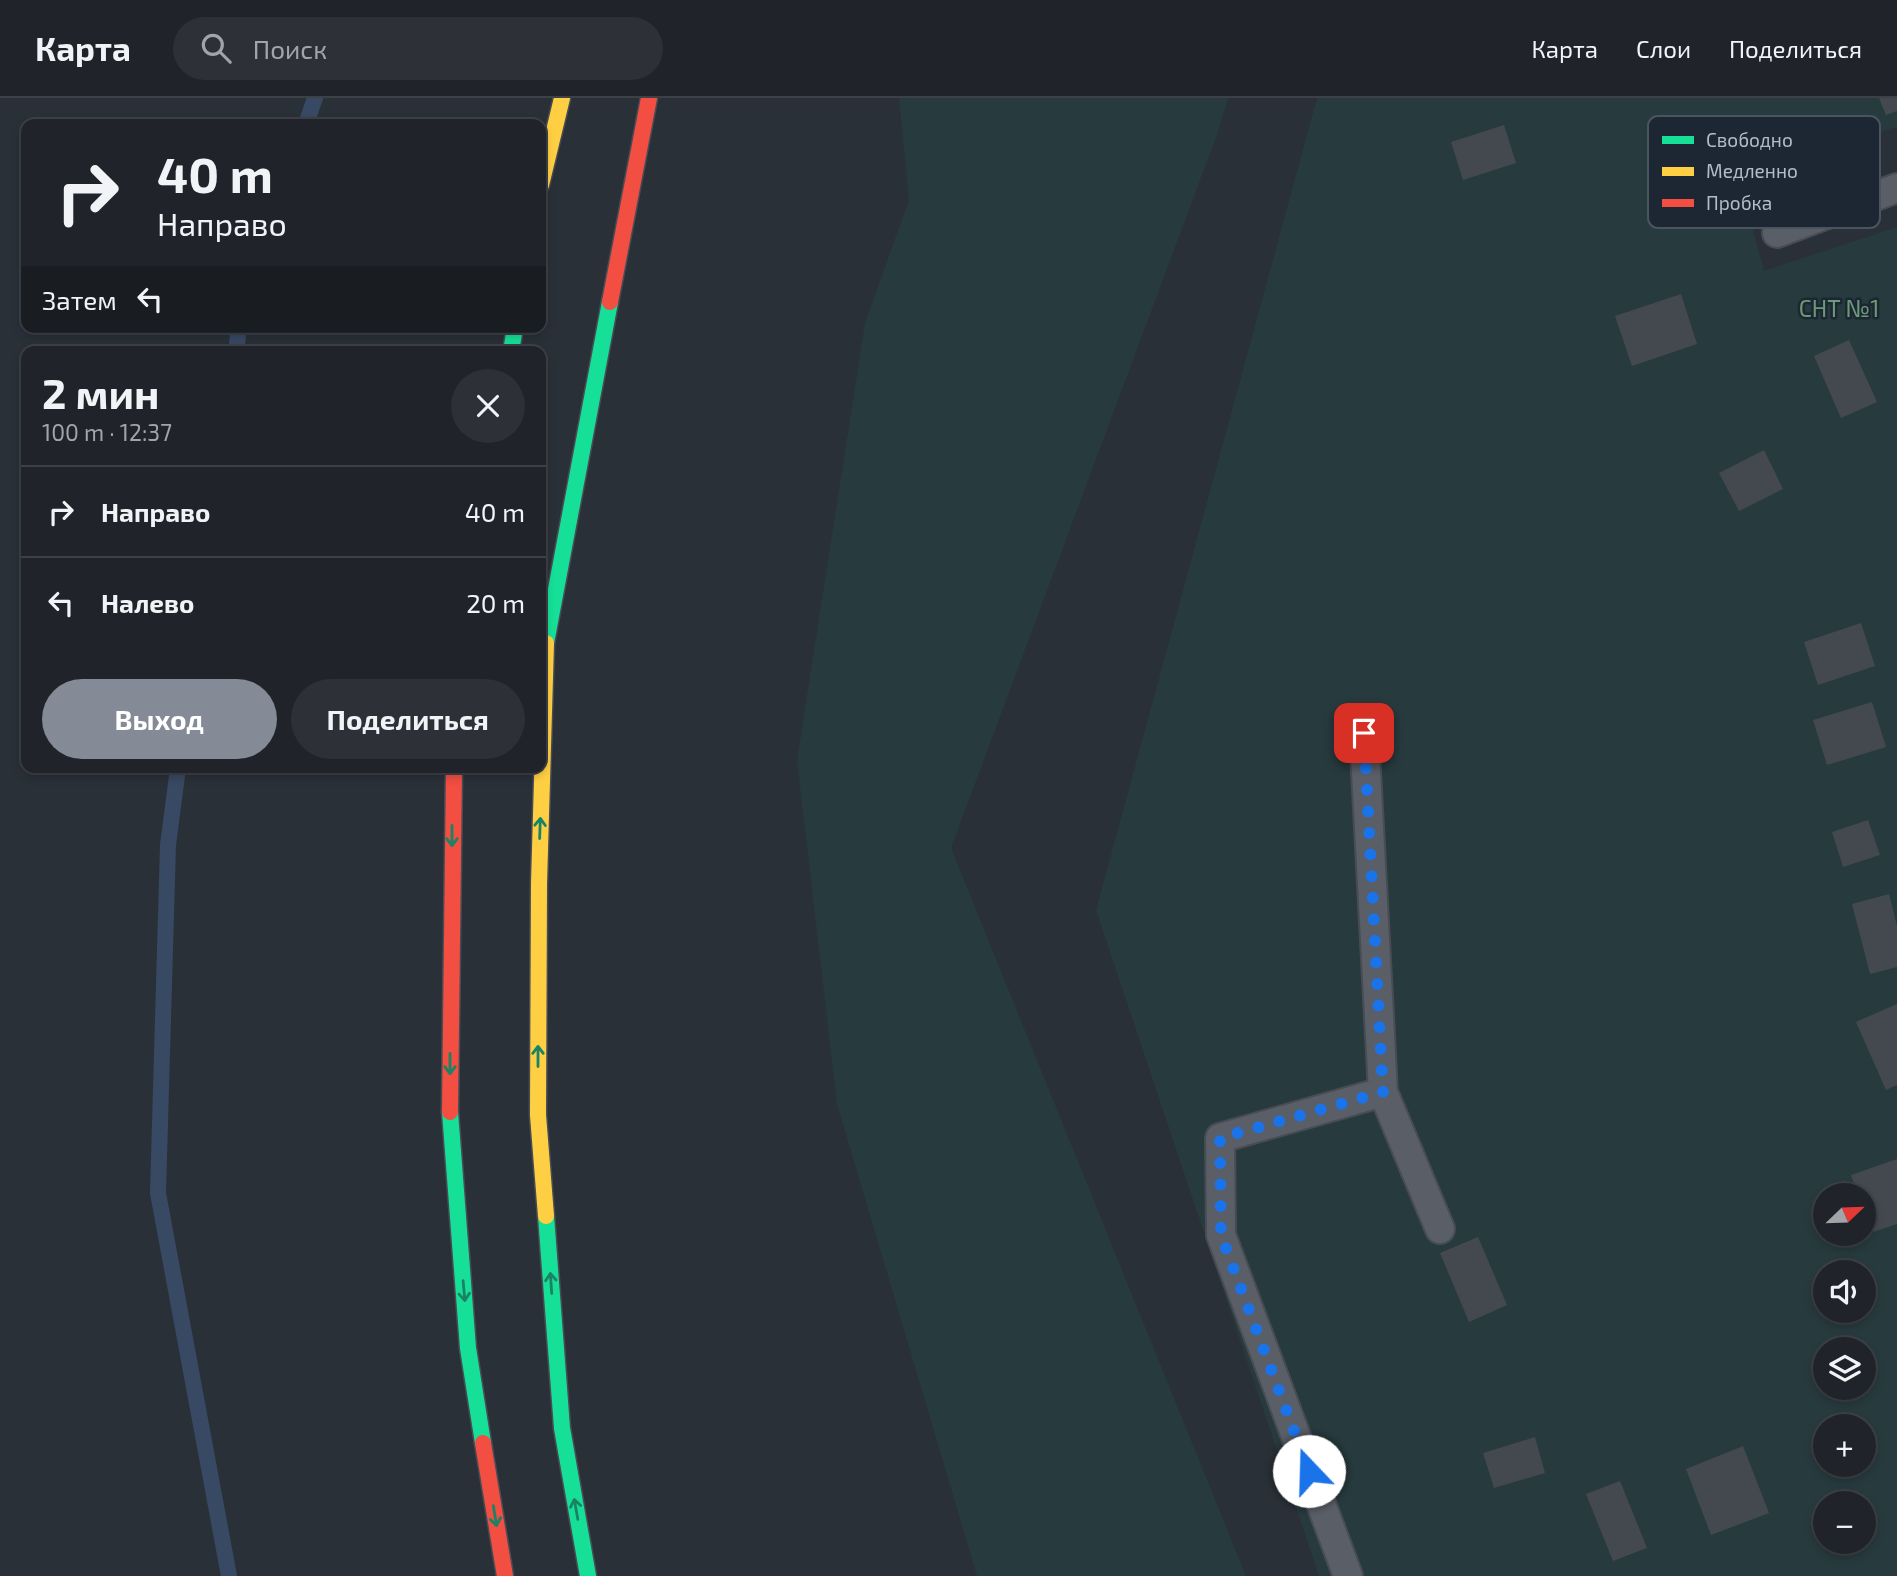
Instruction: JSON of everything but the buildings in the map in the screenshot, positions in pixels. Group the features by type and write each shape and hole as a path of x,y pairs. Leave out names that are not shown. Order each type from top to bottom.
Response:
{"main road":[{"path":"546,155 562,98"},
{"path":"546,642 649,98"},
{"path":"454,773 450,1118 468,1348 505,1576"},
{"path":"541,773 538,884 538,1115 562,1428 588,1576"}],"lane":[{"path":"1880,194 1897,188"},
{"path":"1777,233 1790,228"},
{"path":"1364,733 1383,1092 1440,1229"},
{"path":"1348,1576 1221,1235 1220,1138 1383,1092"}],"green space":[{"path":"899,98 1228,98 1218,132 951,848 1246,1576 977,1576 837,1104 797,760 865,323 909,200"},
{"name":"СНТ №1","path":"1317,98 1897,98 1897,127 1880,132 1880,116 1648,116 1648,228 1752,228 1764,271 1897,227 1897,1576 1319,1576 1096,910"}],"waterway":[{"path":"308,119 315,98"},
{"path":"237,346 238,333"},
{"path":"177,773 168,845 158,1193 229,1576"}],"traffic: fast":[{"path":"546,643 610,302"},
{"path":"512,346 514,333"},
{"path":"450,1112 468,1348 483,1443"},
{"path":"546,1216 562,1428 588,1576"}],"traffic: slow":[{"path":"546,164 562,98"},
{"path":"542,773 538,1115 546,1216"}],"traffic: jam":[{"path":"610,302 649,98"},
{"path":"450,1112 454,773"},
{"path":"483,1443 505,1576"}],"route":[{"path":"1309,1471 1221,1235 1220,1138 1383,1092 1364,733"}]}
